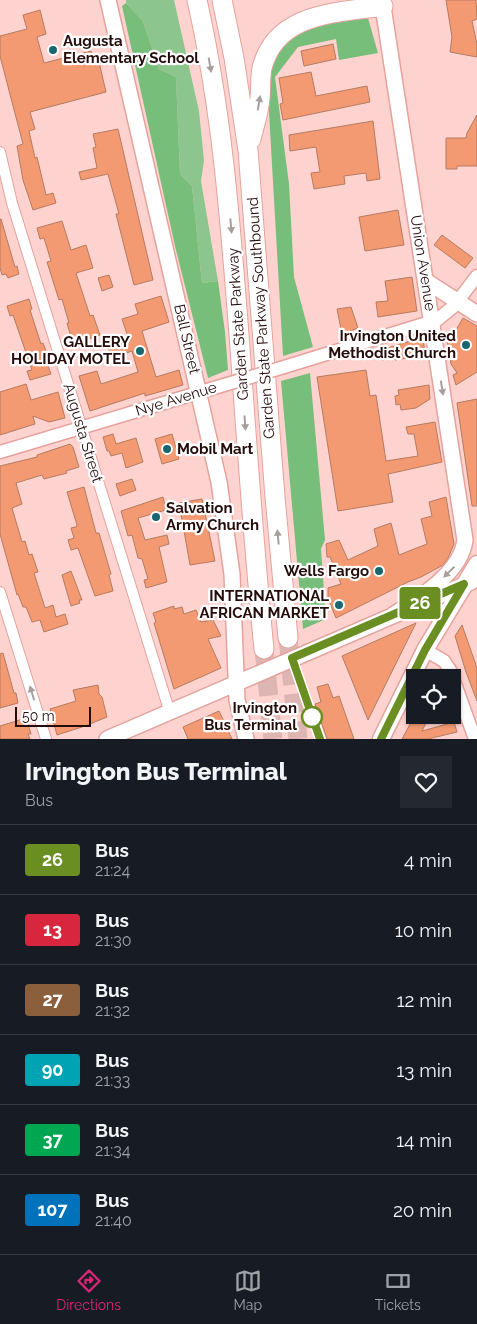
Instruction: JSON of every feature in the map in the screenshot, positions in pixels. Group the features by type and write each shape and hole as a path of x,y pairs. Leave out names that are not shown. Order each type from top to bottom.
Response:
{"highway":[{"name":"Garden State Parkway","path":"197,0 215,96 229,206 254,542 264,649"},
{"name":"Garden State Parkway Southbound","path":"222,0 234,58 248,150 288,638"},
{"path":"248,150 260,99 263,66 270,50 280,37 293,26 309,19 382,3"}],"main road":[{"name":"Ball Street","path":"108,0 213,450 227,532 234,603 238,708 246,739"},
{"name":"Union Avenue","path":"382,3 465,540 463,552 453,568 394,615"},
{"path":"426,281 477,314"},
{"path":"381,739 425,650 471,582 477,564"},
{"path":"107,739 123,736 236,682 471,582"}],"street":[{"name":"Augusta Street","path":"0,152 12,203 170,713"},
{"name":"Nye Avenue","path":"0,452 432,322 446,314 458,302 477,276"},
{"path":"0,592 46,739"},
{"path":"425,650 444,661 450,670 475,739"}],"green space":[{"path":"126,0 174,0 199,111 204,161 201,181 218,281 202,283 192,186 180,174 176,77 159,69 143,21 126,3"},
{"path":"126,3 143,21 159,69 176,77 180,174 192,186 202,283 218,281 225,332 228,370 208,378 175,246 122,6"},
{"path":"368,18 378,53 339,60 336,39 298,47 275,77 289,184 294,277 313,347 283,356 268,95 271,68 279,52 288,41 299,34 312,28"},
{"path":"310,373 325,540 321,549 326,619 303,629 281,381"}],"building":[{"path":"446,0 476,0 477,19 472,21 477,44 477,57 450,52 452,37"},
{"path":"40,10 46,34 37,37 44,63 91,51 93,60 98,58 106,92 30,112 35,129 29,131 35,158 37,157 46,195 53,193 56,203 33,210 23,180 17,146 23,144 0,56 0,36 27,29 23,15"},
{"path":"333,44 336,59 304,66 301,51"},
{"path":"311,72 316,96 367,86 370,102 283,120 280,104 283,103 279,78"},
{"path":"477,115 477,166 457,166 457,169 446,169 446,138 466,138"},
{"path":"373,121 380,179 367,181 366,173 344,176 345,184 314,189 311,173 320,172 316,147 290,151 289,135"},
{"path":"118,129 153,280 134,285 116,214 119,214 108,174 81,180 79,172 97,168 93,148 96,147 93,134"},
{"path":"398,210 404,245 365,251 359,217"},
{"path":"0,219 19,274 8,278 6,274 2,275 0,268"},
{"path":"62,221 71,250 86,245 93,268 76,273 90,316 93,315 100,335 73,344 62,299 59,300 47,262 51,261 44,238 40,239 37,228"},
{"path":"442,235 473,258 465,268 434,245"},
{"path":"109,275 113,287 102,291 98,278"},
{"path":"412,277 417,311 378,317 376,302 388,301 385,281"},
{"path":"161,296 169,322 142,331 156,377 179,370 183,385 145,396 145,393 90,411 79,376 97,371 101,384 138,372 132,351 112,358 108,347 129,340 122,319 138,314 135,304"},
{"path":"29,299 32,309 30,310 41,344 43,343 50,362 47,363 51,374 30,380 27,371 32,370 13,315 10,316 7,306"},
{"path":"351,307 358,328 342,334 337,309"},
{"path":"463,318 477,326 477,372 456,385 453,375 457,373 451,364 447,340 450,340"},
{"path":"423,337 425,355 395,360 394,357 382,360 378,351"},
{"path":"366,370 370,396 376,395 386,461 418,456 414,434 408,434 406,427 435,422 442,462 388,474 393,502 338,511 317,377"},
{"path":"26,384 31,400 58,392 65,418 49,422 33,416 35,424 0,435 0,392"},
{"path":"429,385 430,399 416,408 401,410 400,404 396,405 395,396 399,395 398,390"},
{"path":"477,399 477,506 472,506 457,403"},
{"path":"113,434 116,444 136,438 143,462 126,468 122,453 111,456 109,451 107,451 103,437"},
{"name":"Mobil Mart","path":"172,434 179,459 162,464 155,439"},
{"path":"70,444 73,447 79,467 66,471 67,473 44,479 42,475 16,483 22,504 12,508 22,542 25,541 29,555 32,554 38,572 34,573 45,608 53,605 56,617 65,614 68,624 44,632 40,620 32,622 26,607 23,607 17,595 0,534 0,466 37,457 37,455"},
{"path":"132,479 136,490 120,496 116,484"},
{"path":"84,487 96,533 99,533 111,574 109,575 113,591 95,596 78,548 71,550 68,540 74,538 71,528 77,525 67,492"},
{"path":"163,497 166,510 138,518 145,540 167,535 169,544 159,547 167,582 146,588 144,580 148,579 142,559 138,558 132,535 128,536 121,511"},
{"path":"446,497 454,544 443,565 336,618 328,599 328,588 341,584 330,557 327,557 326,544 339,540 348,560 378,546 374,529 391,523 399,555 427,544 421,519 432,516 429,502"},
{"path":"202,499 215,561 190,565 179,503"},
{"path":"71,571 82,600 79,600 80,603 71,606 62,575"},
{"path":"174,606 174,609 182,607 184,614 196,610 201,622 213,620 221,636 208,639 221,668 174,689 154,623 156,622 153,613"},
{"path":"416,623 368,720 342,656"},
{"path":"462,625 477,668 477,701 455,636"},
{"path":"3,653 18,703 0,708 0,654"},
{"path":"328,684 333,698 339,696 354,739 327,739 315,704 321,702 317,687"},
{"path":"98,685 107,717 57,735 50,709 76,701 73,690"},
{"path":"219,711 232,739 188,739 183,727"},
{"path":"26,718 31,734 28,734 30,739 0,739 0,726"},
{"path":"410,724 426,724 422,731 447,724 455,724 457,732 428,739 402,739"}],"tunnel":[{"path":"288,638 298,739"},
{"path":"264,649 273,739"}],"bus line":[{"name":"26","path":"320,739 292,658 464,584 425,650 381,739"}],"place":[{"name":"Augusta Elementary School","path":"53,50"},
{"name":"Irvington United Methodist Church","path":"466,345"},
{"name":"GALLERY HOLIDAY MOTEL","path":"140,351"},
{"name":"Mobil Mart","path":"167,449"},
{"name":"Salvation Army Church","path":"156,517"},
{"name":"Wells Fargo","path":"379,571"},
{"name":"INTERNATIONAL AFRICAN MARKET","path":"339,605"},
{"name":"Irvington Bus Terminal","path":"312,717"}]}
